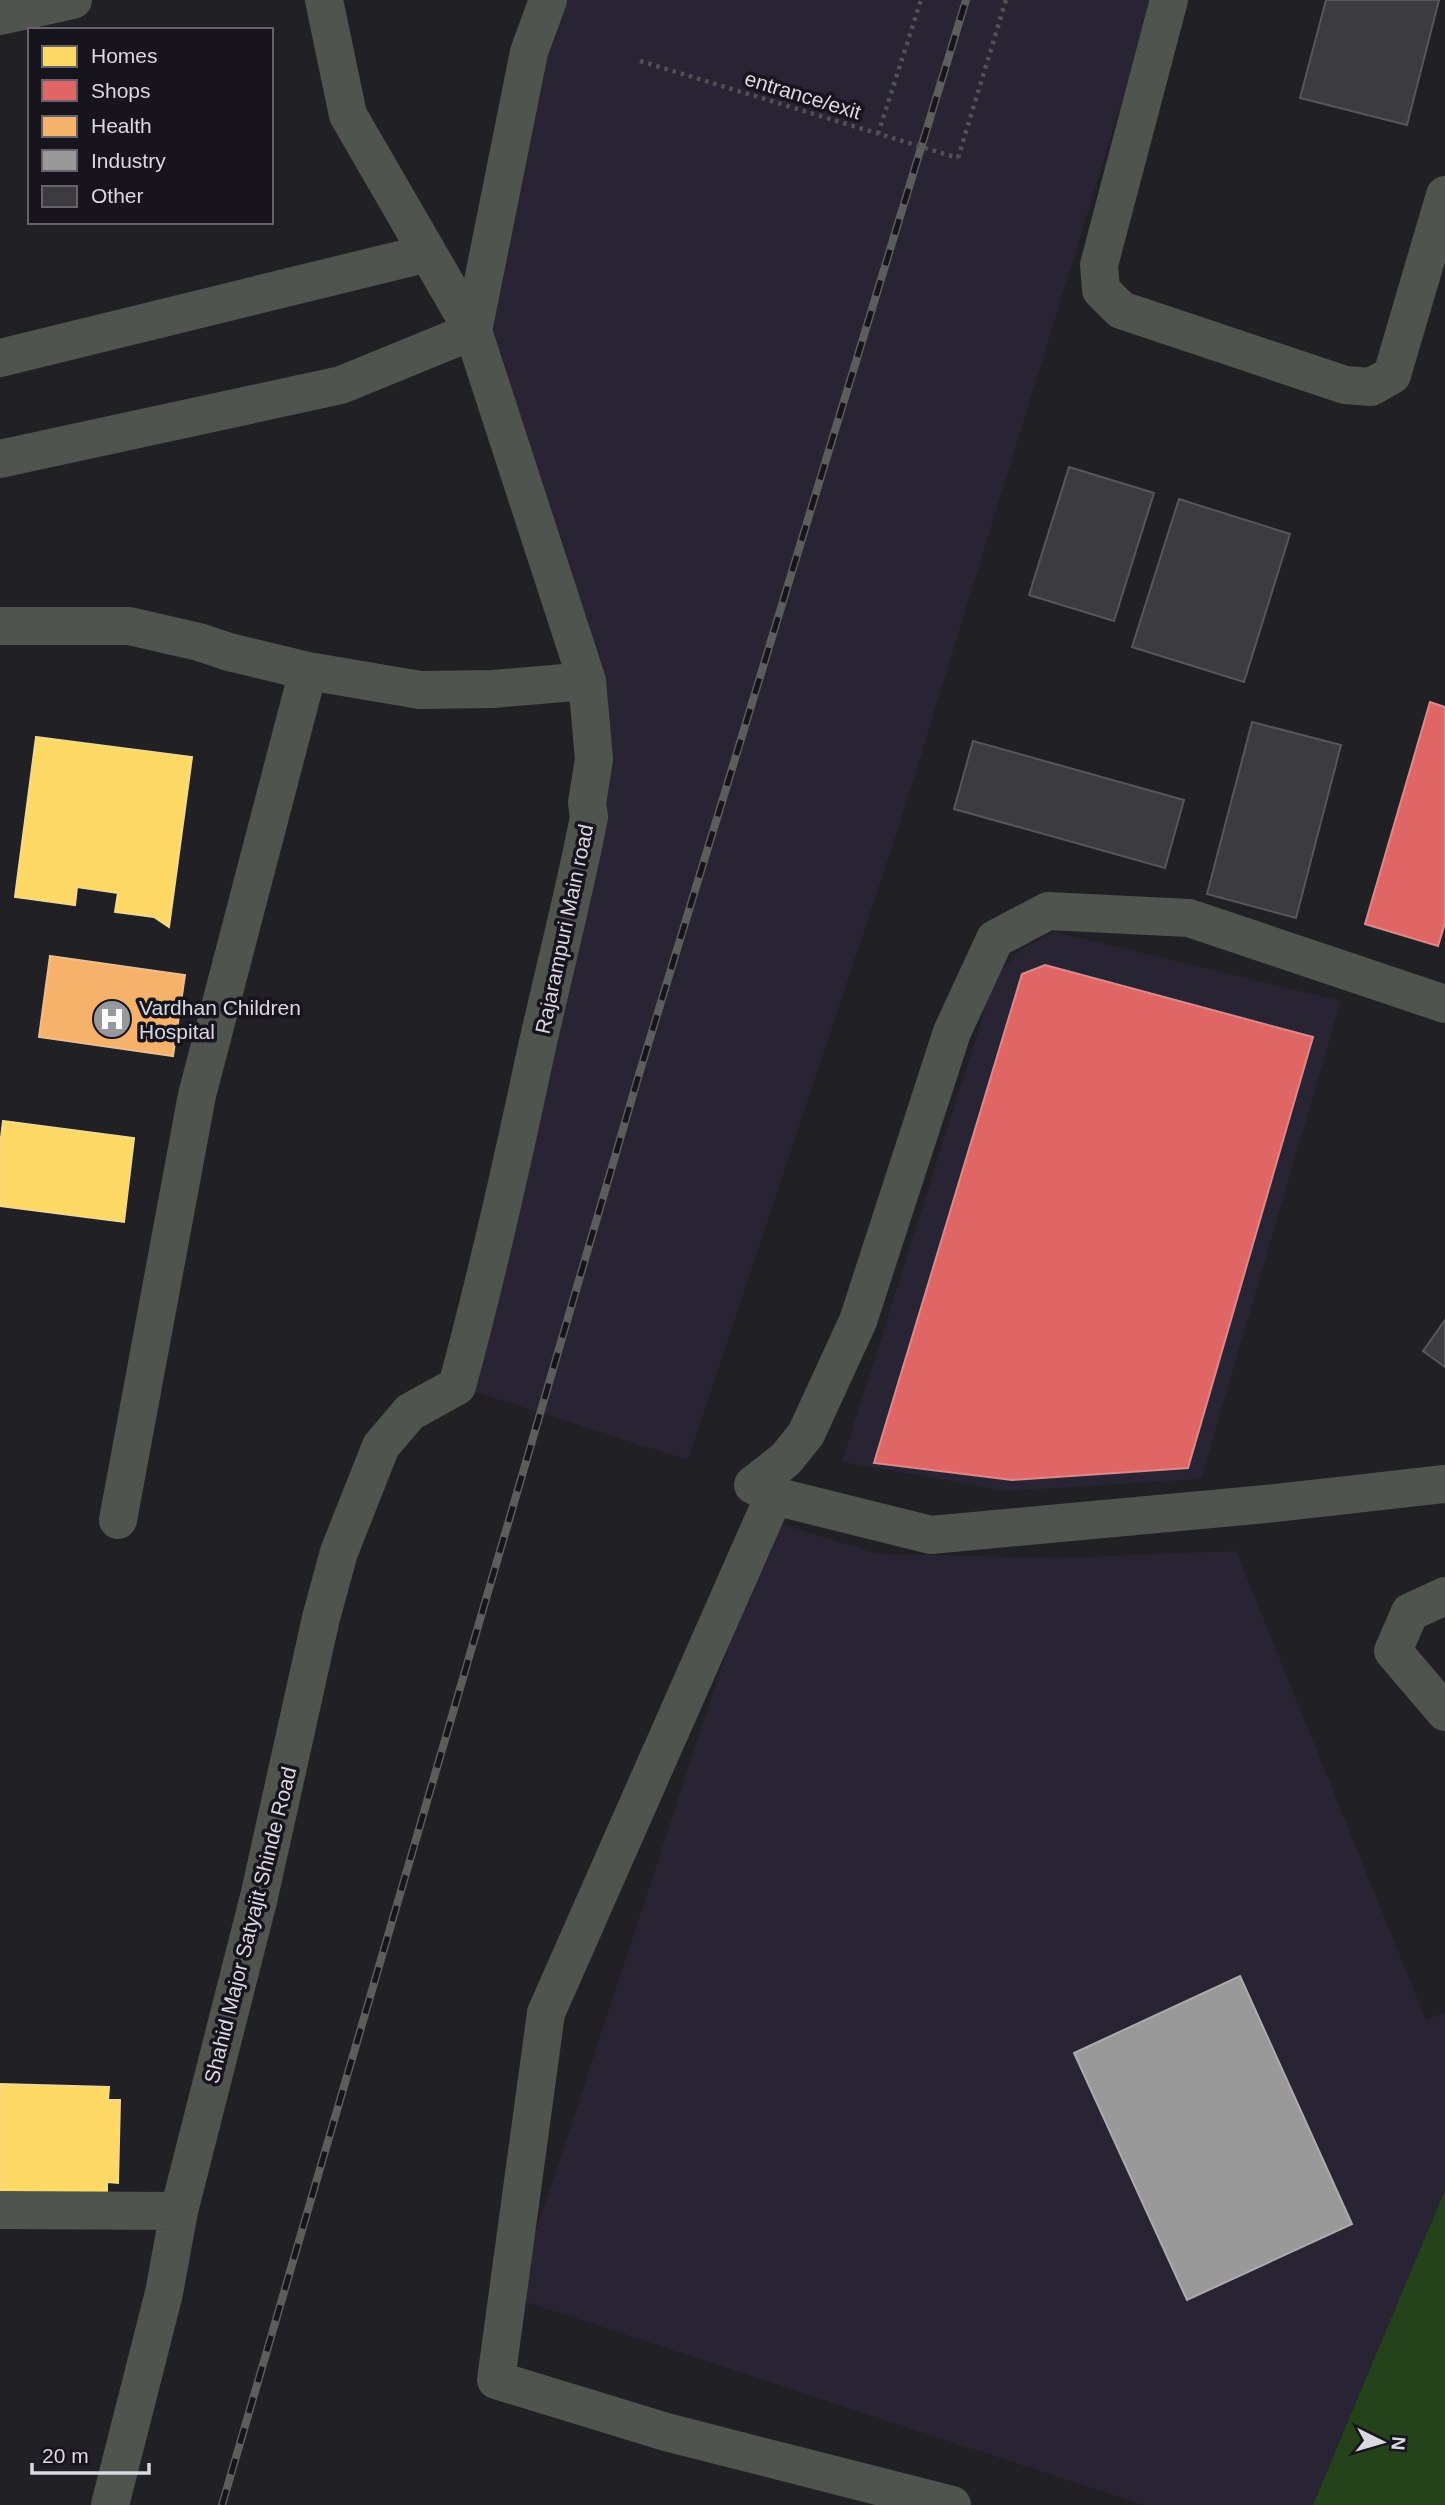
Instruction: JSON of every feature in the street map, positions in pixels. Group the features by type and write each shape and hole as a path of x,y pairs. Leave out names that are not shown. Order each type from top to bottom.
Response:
{"street":[{"path":"0,16 73,0"},
{"name":"Rajarampuri Main road","path":"324,0 348,115 473,331 587,681 594,760 587,803 589,817 486,1279 457,1386"},
{"path":"0,458 341,385 473,331 529,52 548,0"},
{"path":"1169,0 1099,265 1101,290 1121,310 1345,385 1371,387 1392,375 1445,195"},
{"path":"0,358 428,253"},
{"path":"0,626 129,626 307,671 420,690 494,689 587,681"},
{"path":"118,1520 197,1095 307,671"},
{"path":"952,2505 666,2432 496,2380 546,2013 763,1491 806,1434 858,1321 952,1032 995,939 1048,911 1189,918 1445,1004"},
{"name":"Shahid Major Satyajit Shinde Road","path":"110,2505 164,2293 179,2211 259,1897 321,1618 339,1552 381,1446 410,1412 457,1386"},
{"path":"763,1491 931,1535 1266,1504 1445,1484"},
{"path":"1445,1596 1410,1612 1393,1651 1445,1712"},
{"path":"0,2210 179,2211"}],"path":[{"path":"878,134 921,0"},
{"name":"entrance/exit","path":"639,61 958,158 1006,0"}],"shaded area":[{"path":"550,0 1153,0 901,820 688,1460 457,1386 594,760 473,331"},
{"path":"1055,932 1341,1001 1201,1479 1007,1491 842,1462 995,977 1021,949"},
{"path":"770,1520 877,1554 1059,1558 1236,1551 1426,2020 1445,2012 1445,2190 1313,2505 1143,2505 514,2298"}],"green space":[{"path":"1445,2190 1445,2505 1313,2505"}],"building: Homes":[{"path":"36,737 192,757 169,927 154,917 115,912 118,893 77,887 75,905 15,897"},
{"path":"3,1121 134,1138 124,1222 0,1206 0,1146"},
{"path":"0,2084 109,2087 108,2100 120,2100 118,2183 107,2182 107,2195 0,2192"}],"building: Shops":[{"path":"1430,702 1445,707 1445,923 1438,946 1365,924"},
{"path":"1045,965 1313,1037 1188,1468 1012,1480 874,1463 1022,974"}],"building: Health":[{"path":"50,956 185,975 173,1056 39,1037"}],"building: Industry":[{"path":"1240,1976 1352,2224 1187,2300 1074,2053"}],"building: Other":[{"path":"1326,0 1439,0 1407,125 1300,98"},
{"path":"1069,467 1154,493 1114,621 1029,595"},
{"path":"1179,499 1290,534 1244,682 1132,647"},
{"path":"1252,722 1341,745 1296,918 1207,894"},
{"path":"973,741 1184,800 1165,868 954,809"},
{"path":"1445,1320 1445,1367 1423,1351"}],"railway":[{"path":"222,2505 637,1081 966,0"}],"place":[{"name":"Vardhan Children Hospital","path":"112,1019"}]}
